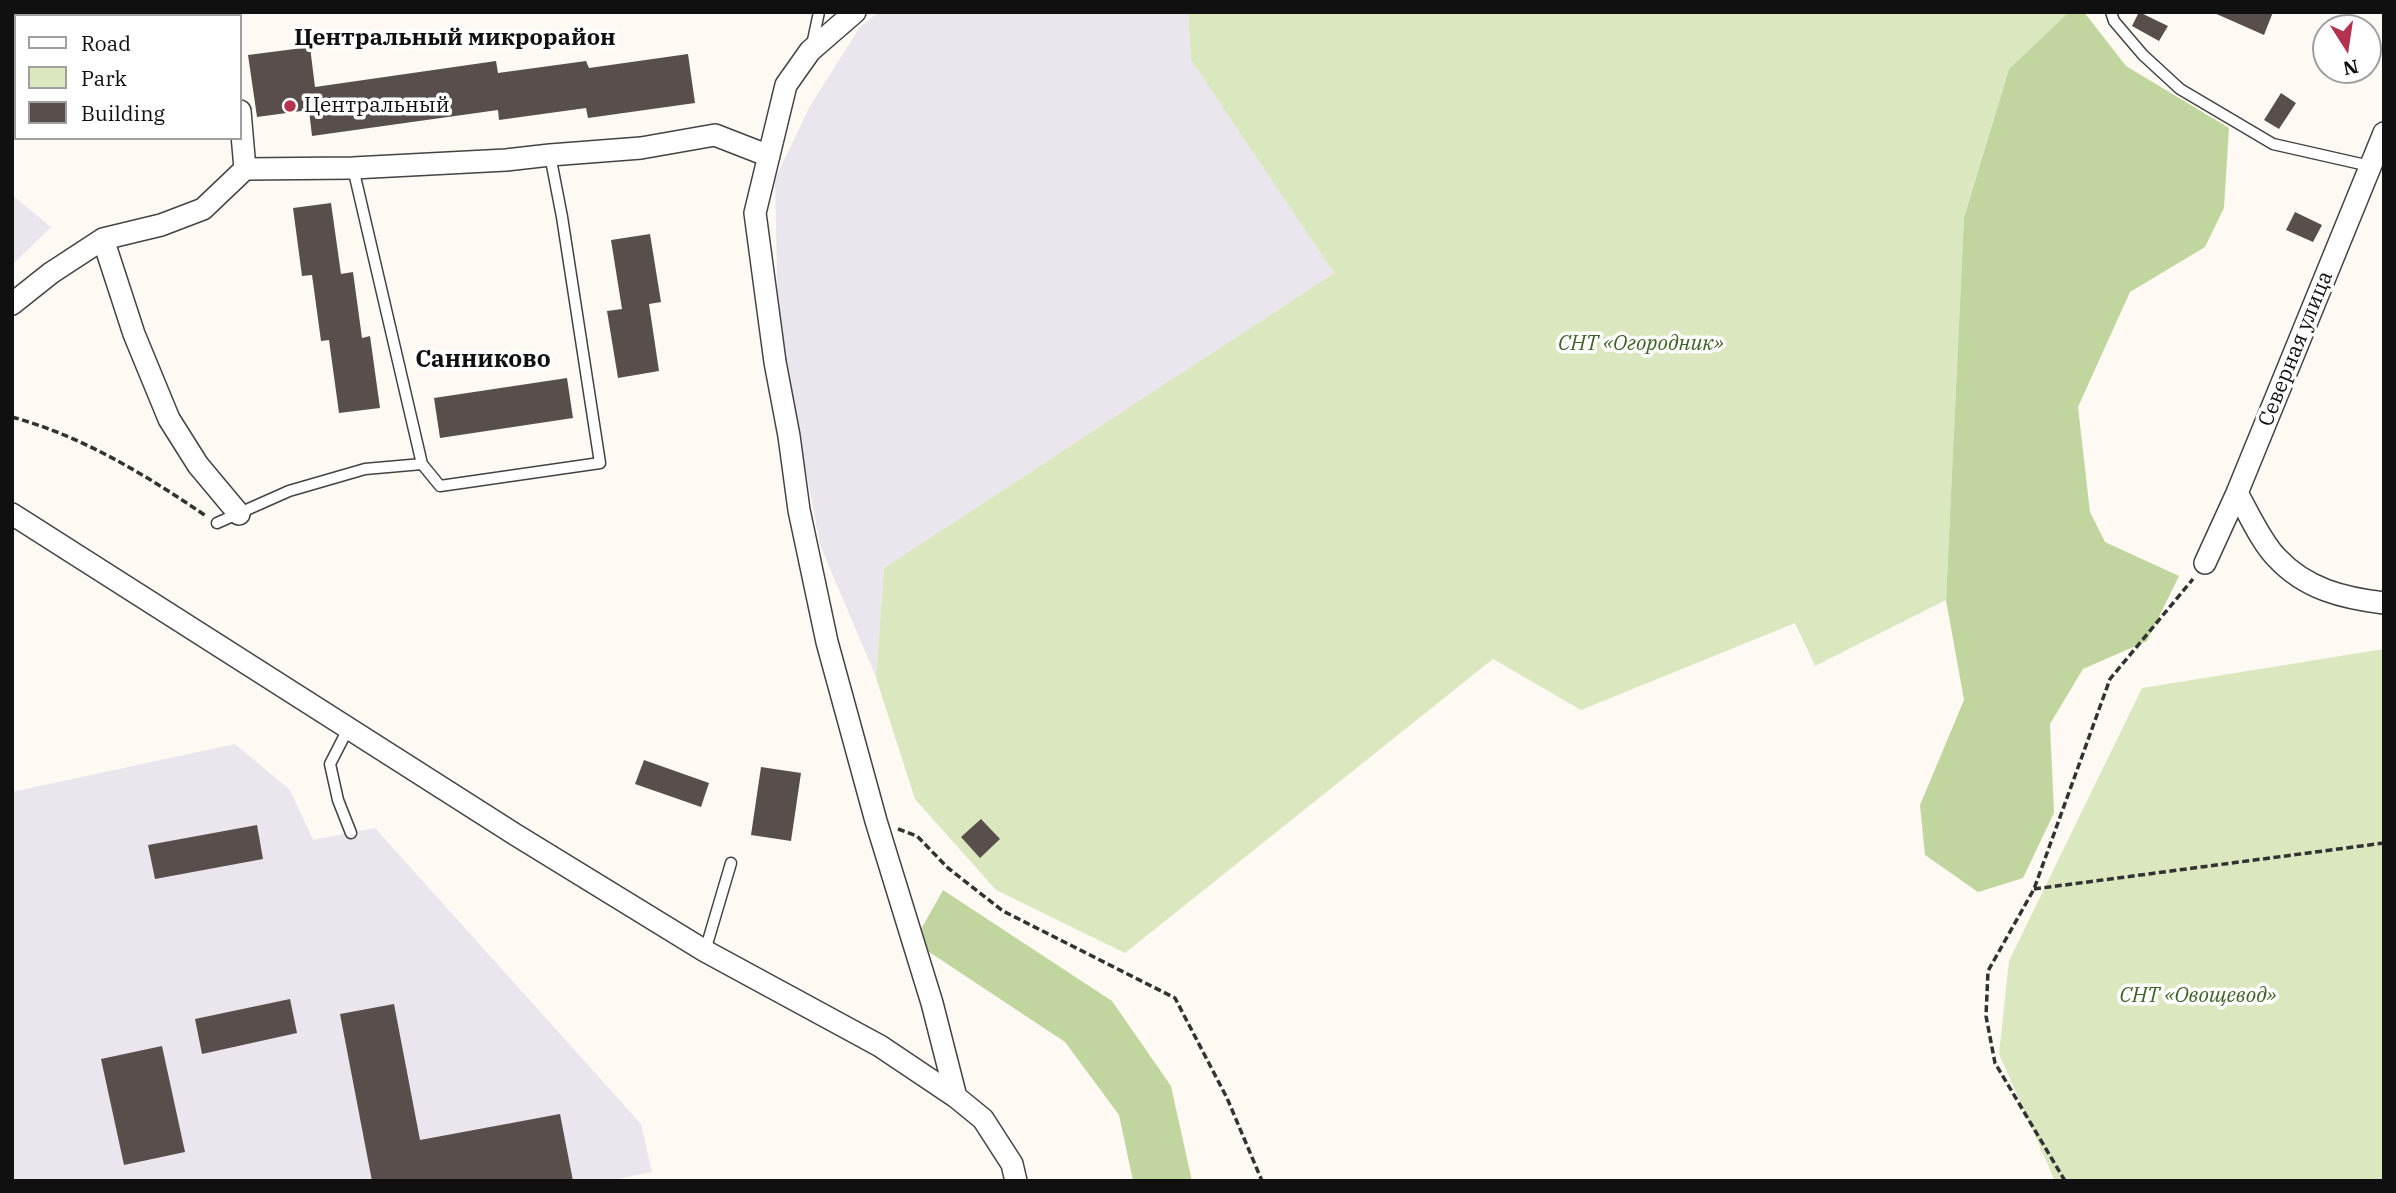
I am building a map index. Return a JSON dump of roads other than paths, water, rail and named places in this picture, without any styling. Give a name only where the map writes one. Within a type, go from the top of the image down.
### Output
[{"type":"street","points":[[855,12],[810,51],[786,85],[755,213],[775,362],[799,509],[827,642],[876,821],[932,1003],[956,1097]]},
{"type":"street","name":"Северная улица","points":[[2205,564],[2237,493],[2384,133]]},
{"type":"street","points":[[242,134],[245,169]]},
{"type":"street","points":[[12,304],[51,273],[103,239],[161,225],[203,209],[245,169],[353,168],[506,160],[641,148],[715,135],[769,156]]},
{"type":"street","points":[[103,239],[134,334],[169,419],[198,466],[239,514]]},
{"type":"street","points":[[2237,493],[2275,556],[2301,579],[2345,598],[2384,603]]},
{"type":"street","points":[[12,514],[516,835],[705,951],[880,1046],[956,1097],[983,1119],[1012,1164],[1016,1181]]},
{"type":"lane","points":[[810,51],[820,12]]},
{"type":"lane","points":[[2111,12],[2114,21],[2143,55],[2180,89],[2273,144],[2370,166]]},
{"type":"lane","points":[[353,168],[422,464],[440,486],[600,463],[550,155]]},
{"type":"lane","points":[[217,523],[289,491],[365,469],[422,464]]},
{"type":"lane","points":[[349,727],[330,764],[338,800],[351,832]]},
{"type":"lane","points":[[705,951],[730,863]]},
{"type":"place","name":"Центральный","points":[[290,106]]},
{"type":"district","name":"Центральный микрорайон","points":[[455,38]]},
{"type":"district","name":"Санниково","points":[[483,360]]},
{"type":"park label","name":"СНТ «Огородник»","points":[[1641,344]]},
{"type":"park label","name":"СНТ «Овощевод»","points":[[2198,996]]}]
